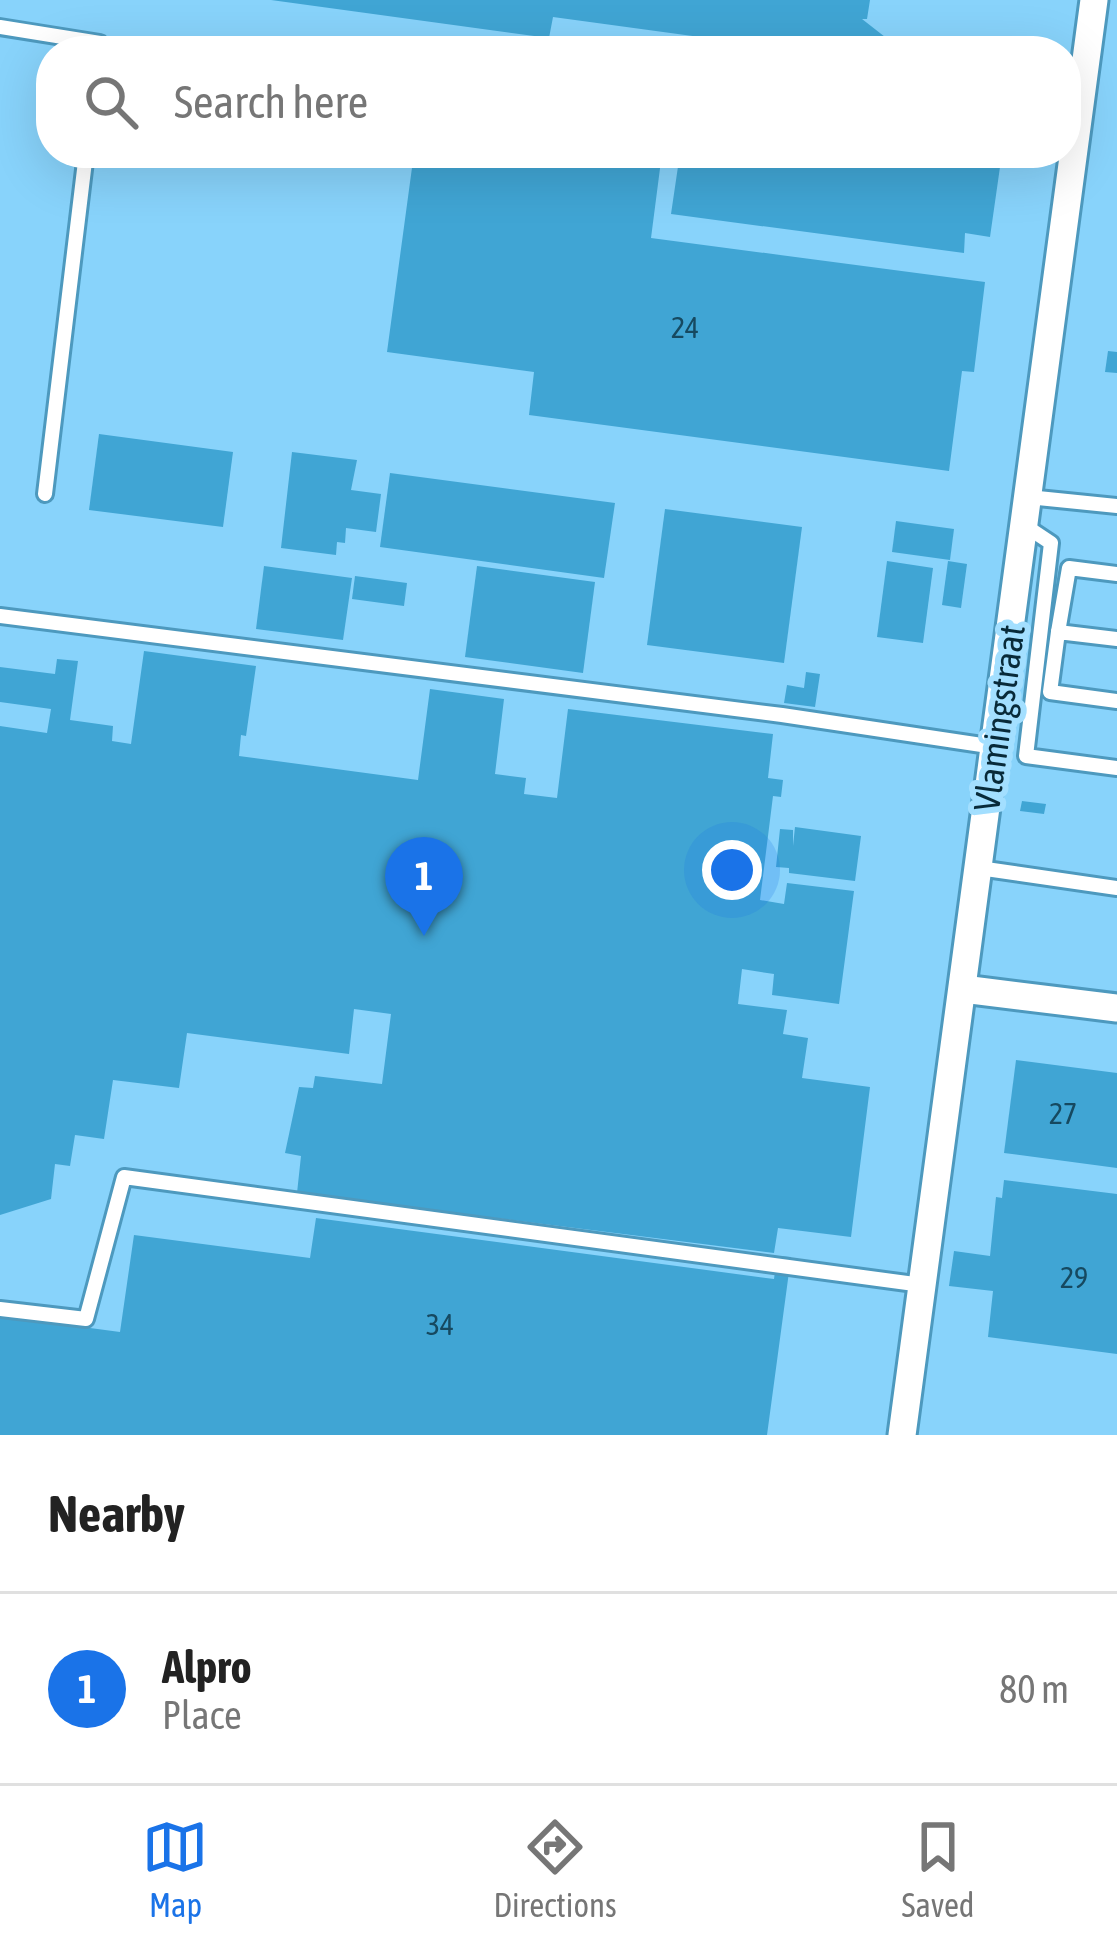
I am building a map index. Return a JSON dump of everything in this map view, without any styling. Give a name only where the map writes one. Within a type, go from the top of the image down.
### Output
[{"type":"street","name":"Vlamingstraat","points":[[1081,98],[1094,0]]},
{"type":"street","name":"Vlamingstraat","points":[[902,1435],[1072,168]]},
{"type":"street","points":[[963,988],[1117,1008]]},
{"type":"lane","points":[[0,27],[56,36]]},
{"type":"lane","points":[[45,494],[84,168]]},
{"type":"lane","points":[[1026,511],[1117,506]]},
{"type":"lane","points":[[1026,511],[1052,543],[1026,756],[1117,768]]},
{"type":"lane","points":[[1117,574],[1069,568],[1050,692],[1117,701]]},
{"type":"lane","points":[[0,616],[782,715],[995,747]]},
{"type":"lane","points":[[1058,632],[1117,639]]},
{"type":"lane","points":[[979,868],[1117,888]]},
{"type":"lane","points":[[0,1309],[86,1319],[124,1177],[924,1285]]},
{"type":"building","points":[[271,0],[870,0],[867,19],[862,19],[884,36],[693,36],[553,17],[549,36]]},
{"type":"building","points":[[412,168],[660,168],[651,238],[985,282],[974,372],[962,371],[949,471],[529,415],[534,372],[387,352]]},
{"type":"building","points":[[678,168],[1000,168],[990,237],[965,233],[964,253],[671,214]]},
{"type":"building","points":[[1108,351],[1117,352],[1117,373],[1105,372]]},
{"type":"building","points":[[99,434],[233,452],[223,527],[89,510]]},
{"type":"building","points":[[292,452],[357,460],[351,490],[381,494],[376,532],[346,528],[345,543],[337,542],[336,555],[281,548]]},
{"type":"building","points":[[390,473],[615,503],[604,578],[380,547]]},
{"type":"building","points":[[665,509],[802,527],[784,663],[647,645]]},
{"type":"building","points":[[896,521],[954,529],[950,560],[892,552]]},
{"type":"building","points":[[887,561],[933,568],[923,643],[877,637]]},
{"type":"building","points":[[948,561],[967,564],[961,608],[942,605]]},
{"type":"building","points":[[264,566],[352,578],[343,640],[256,629]]},
{"type":"building","points":[[477,566],[595,582],[583,673],[465,657]]},
{"type":"building","points":[[355,576],[407,583],[404,606],[352,599]]},
{"type":"building","points":[[144,651],[256,666],[239,756],[418,780],[430,689],[504,699],[495,774],[526,778],[524,794],[557,798],[568,709],[773,734],[768,778],[783,780],[781,797],[773,796],[760,900],[784,904],[787,883],[854,891],[839,1004],[772,995],[774,974],[742,969],[738,1004],[787,1010],[783,1034],[808,1038],[802,1078],[870,1087],[851,1237],[778,1228],[774,1253],[297,1193],[301,1156],[285,1153],[299,1087],[313,1088],[315,1076],[382,1084],[391,1014],[354,1009],[349,1054],[187,1033],[179,1088],[113,1080],[104,1139],[75,1135],[70,1166],[55,1164],[51,1199],[0,1215],[0,726],[47,733],[51,709],[0,702],[0,667],[55,674],[57,659],[78,661],[70,720],[113,726],[112,741],[131,744]]},
{"type":"building","points":[[806,672],[820,674],[815,707],[784,703],[787,685],[804,688]]},
{"type":"building","points":[[1022,801],[1046,804],[1044,814],[1020,811]]},
{"type":"building","points":[[795,827],[861,836],[855,881],[789,873],[789,868],[776,867],[780,829],[793,830],[793,846]]},
{"type":"building","points":[[1016,1060],[1117,1073],[1117,1168],[1004,1153]]},
{"type":"building","points":[[1004,1180],[1117,1194],[1117,1354],[988,1337],[993,1291],[949,1286],[954,1251],[990,1256],[996,1197],[1002,1198]]},
{"type":"building","points":[[316,1218],[774,1279],[777,1256],[791,1257],[767,1435],[0,1435],[0,1316],[120,1332],[134,1235],[310,1258]]},
{"type":"place","name":"Alpro","points":[[424,936]]}]
